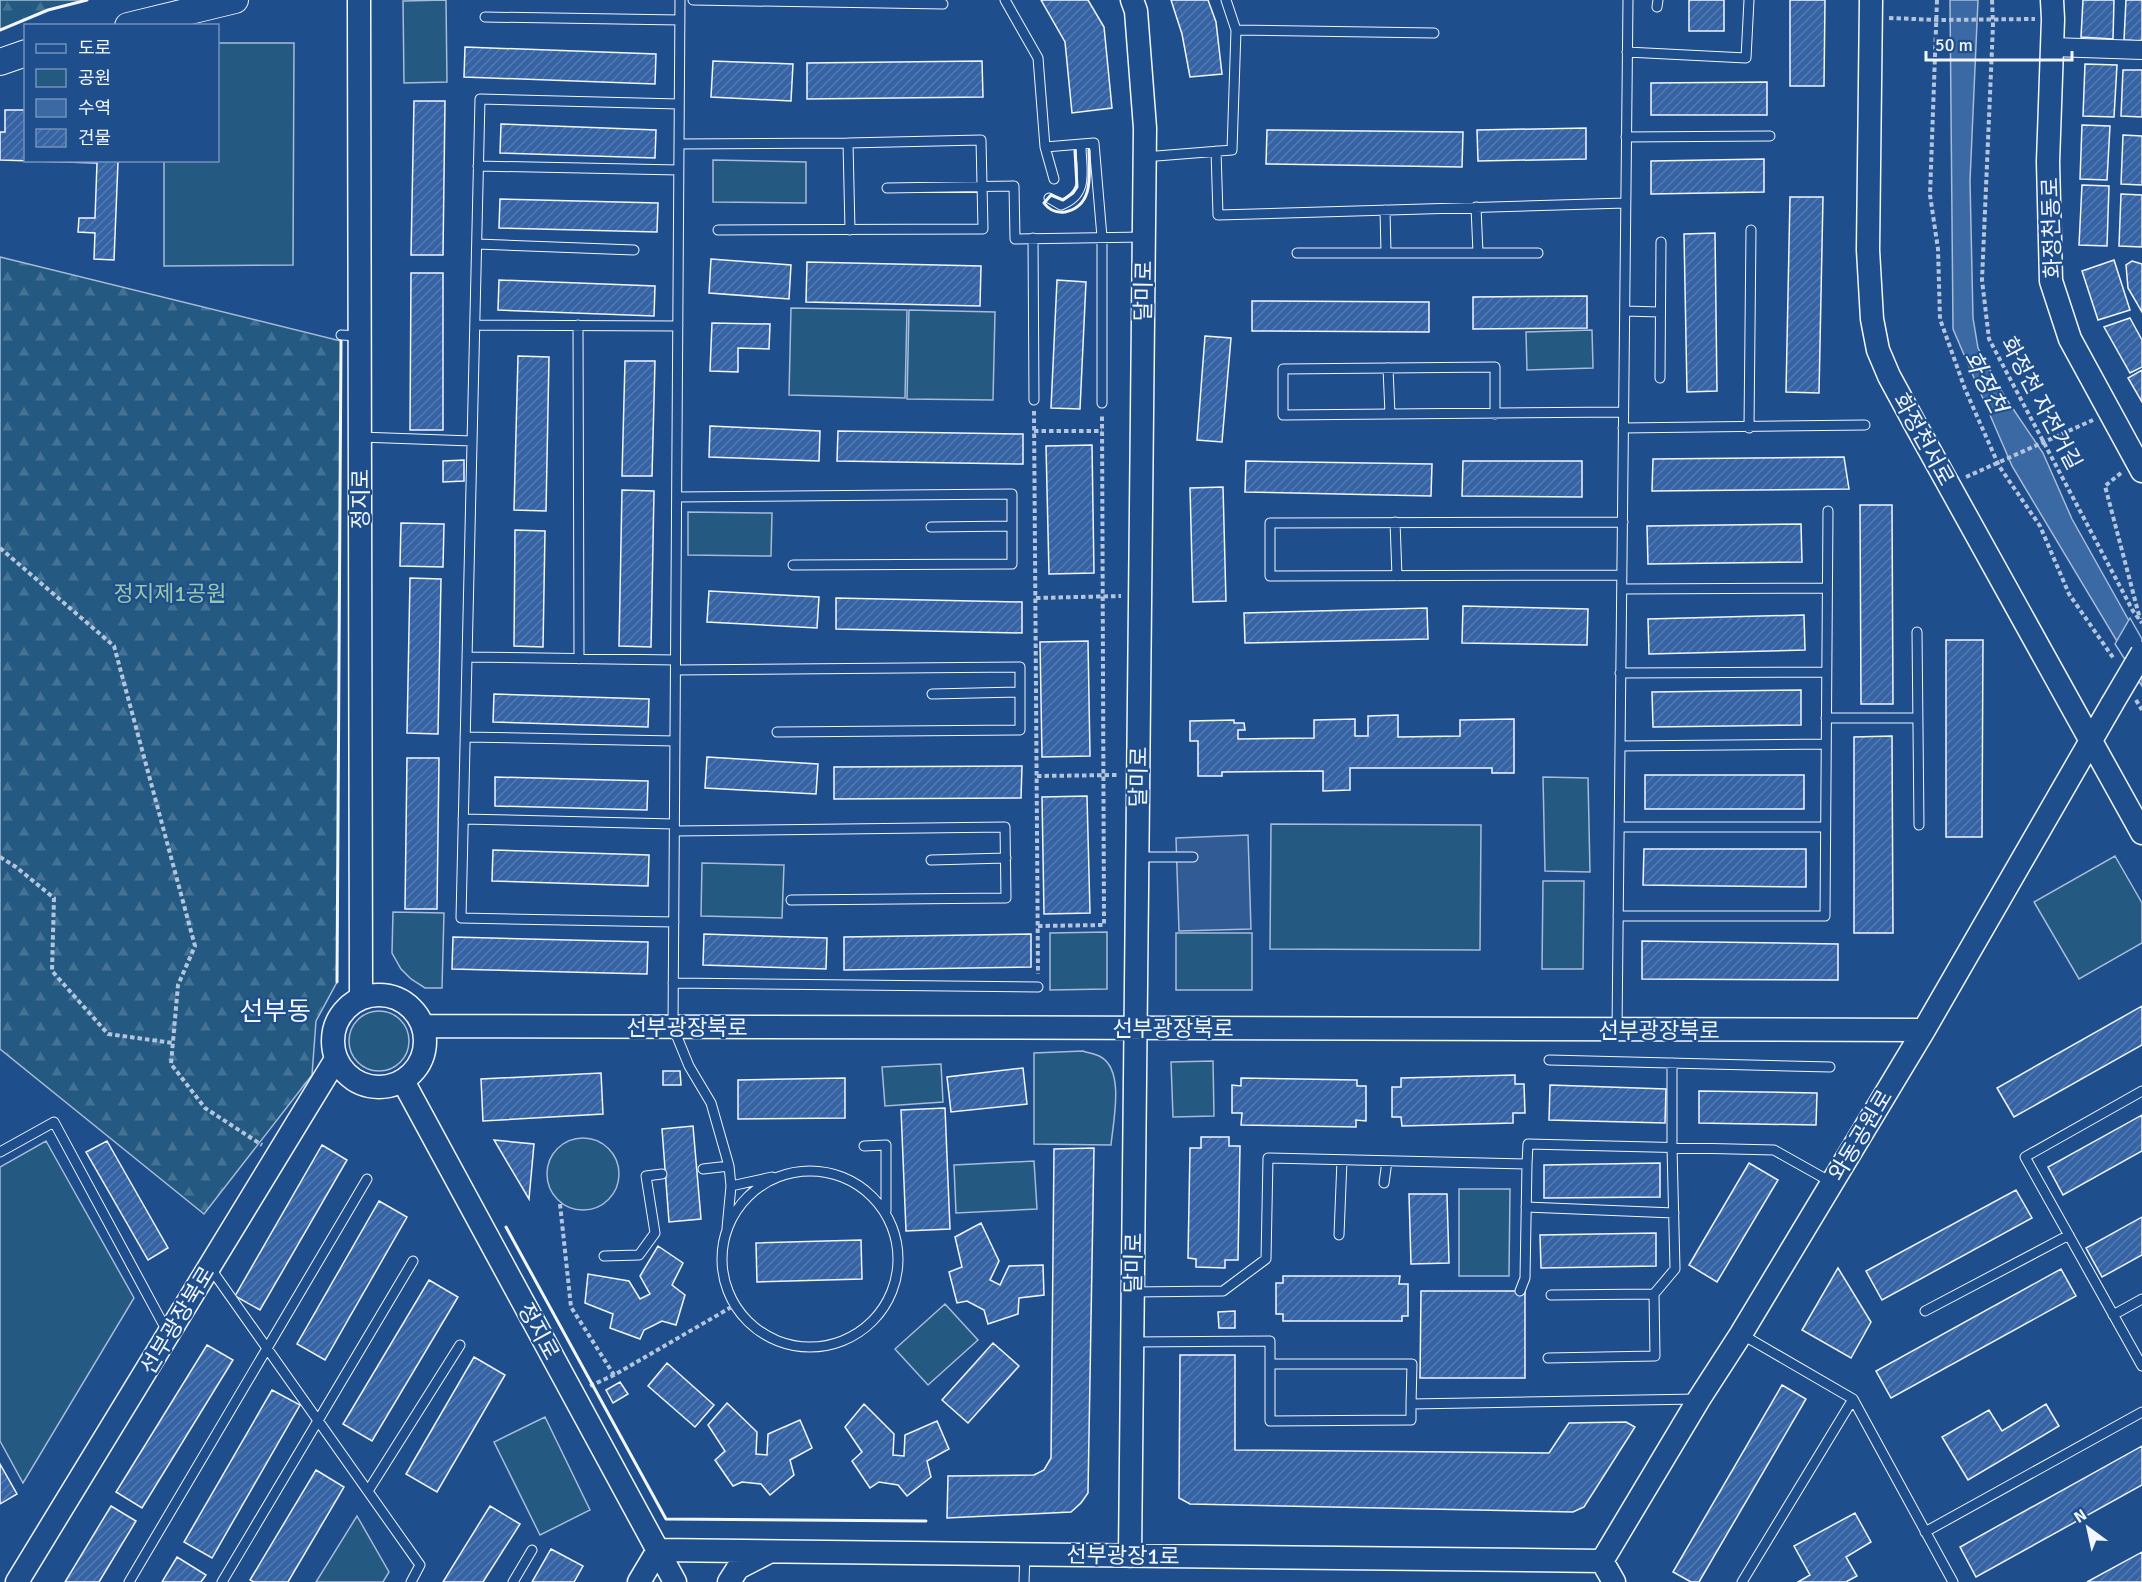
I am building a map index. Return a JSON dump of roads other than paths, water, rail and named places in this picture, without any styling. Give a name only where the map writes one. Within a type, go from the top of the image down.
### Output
[{"type":"main road","points":[[143,24],[235,0]]},
{"type":"main road","points":[[0,62],[24,54]]},
{"type":"street","name":"정지로","points":[[359,0],[350,336],[360,437],[361,998]]},
{"type":"street","name":"달미로","points":[[1130,1556],[1145,128],[1136,11],[1131,0]]},
{"type":"street","name":"화정천서로","points":[[1871,8],[1868,250],[1872,319],[1878,350],[1889,376],[2090,743],[2142,833]]},
{"type":"street","name":"화정천동로","points":[[2053,10],[2048,162],[2051,281],[2070,339],[2139,466]]},
{"type":"street","points":[[2052,47],[2142,50]]},
{"type":"street","name":"와동공원로","points":[[1602,1561],[1924,1030],[2142,653]]},
{"type":"street","points":[[380,995],[398,999],[414,1010],[423,1026],[425,1045],[414,1071],[403,1080],[390,1086],[381,1088],[362,1085],[346,1075],[336,1059],[332,1041],[336,1023],[346,1008],[361,998],[380,995]]},
{"type":"street","name":"선부광장북로","points":[[423,1026],[1924,1030]]},
{"type":"street","name":"선부광장북로","points":[[17,1582],[336,1059]]},
{"type":"street","name":"정지로","points":[[403,1080],[675,1582]]},
{"type":"street","points":[[639,1582],[658,1550]]},
{"type":"street","name":"선부광장1로","points":[[658,1550],[1602,1561]]},
{"type":"street","points":[[729,1582],[738,1568],[772,1551]]},
{"type":"street","points":[[1602,1561],[1614,1582]]},
{"type":"lane","points":[[680,0],[673,1027],[689,1066],[711,1103],[729,1166],[731,1186],[722,1256],[725,1283],[735,1305],[755,1329],[779,1342],[806,1348],[833,1345],[859,1334],[879,1315],[893,1291],[899,1264],[897,1237],[886,1211],[869,1192],[848,1179],[824,1171],[799,1171],[731,1186]]},
{"type":"lane","points":[[693,0],[943,4]]},
{"type":"lane","points":[[1005,0],[1038,58],[1045,147],[1054,179]]},
{"type":"lane","points":[[1144,157],[1232,150],[1236,30],[1226,0]]},
{"type":"lane","points":[[1617,1029],[1628,0]]},
{"type":"lane","points":[[1627,52],[1746,58],[1749,0]]},
{"type":"lane","points":[[485,17],[680,20]]},
{"type":"lane","points":[[1236,30],[1434,33]]},
{"type":"lane","points":[[674,922],[461,918],[480,99],[679,104]]},
{"type":"lane","points":[[1626,137],[1770,136]]},
{"type":"lane","points":[[679,144],[981,140],[983,229],[718,230]]},
{"type":"lane","points":[[848,143],[850,230]]},
{"type":"lane","points":[[1045,147],[1094,143],[1102,237],[1102,403]]},
{"type":"lane","points":[[1048,198],[1061,205],[1079,193],[1082,186],[1081,145]]},
{"type":"lane","points":[[1216,151],[1218,215],[1625,202]]},
{"type":"lane","points":[[478,166],[679,170]]},
{"type":"lane","points":[[887,188],[1014,186],[1015,239],[1144,237]]},
{"type":"lane","points":[[1476,207],[1478,253]]},
{"type":"lane","points":[[1385,210],[1386,253]]},
{"type":"lane","points":[[1749,428],[1751,230]]},
{"type":"lane","points":[[1033,238],[1034,400]]},
{"type":"lane","points":[[1660,378],[1661,242]]},
{"type":"lane","points":[[477,244],[634,250]]},
{"type":"lane","points":[[1297,253],[1538,253]]},
{"type":"lane","points":[[1624,311],[1660,312]]},
{"type":"lane","points":[[475,325],[678,326]]},
{"type":"lane","points":[[578,325],[579,659]]},
{"type":"lane","points":[[1495,414],[1495,367],[1283,369],[1283,415],[1495,414],[1623,412]]},
{"type":"lane","points":[[1388,368],[1390,414]]},
{"type":"lane","points":[[1623,428],[1865,425]]},
{"type":"lane","points":[[360,437],[472,441]]},
{"type":"lane","points":[[677,496],[1012,494],[1012,564],[793,565]]},
{"type":"lane","points":[[1618,916],[1825,916],[1828,512]]},
{"type":"lane","points":[[1395,522],[1397,576]]},
{"type":"lane","points":[[1622,575],[1270,576],[1270,523],[1623,522]]},
{"type":"lane","points":[[932,527],[1012,526]]},
{"type":"lane","points":[[1622,589],[1827,588]]},
{"type":"lane","points":[[1917,632],[1919,825]]},
{"type":"lane","points":[[467,657],[579,659],[676,665],[1020,667],[1020,730],[777,732]]},
{"type":"lane","points":[[1620,673],[1826,672]]},
{"type":"lane","points":[[932,694],[1020,692]]},
{"type":"lane","points":[[1826,718],[1918,718]]},
{"type":"lane","points":[[465,737],[675,741]]},
{"type":"lane","points":[[1620,746],[1826,744]]},
{"type":"lane","points":[[463,819],[674,828],[1005,827],[1006,898],[791,900]]},
{"type":"lane","points":[[1619,827],[1826,827]]},
{"type":"lane","points":[[1137,857],[1193,857]]},
{"type":"lane","points":[[931,860],[1006,858]]},
{"type":"lane","points":[[673,983],[1038,987]]},
{"type":"lane","points":[[1549,1060],[1830,1067]]},
{"type":"lane","points":[[1548,1358],[1655,1356],[1654,1294],[1675,1269],[1672,1063]]},
{"type":"lane","points":[[2142,1091],[2025,1157],[2142,1366]]},
{"type":"lane","points":[[0,1152],[54,1122],[169,1334]]},
{"type":"lane","points":[[1520,1291],[1525,1278],[1528,1144],[1774,1150],[1831,1182]]},
{"type":"lane","points":[[864,1146],[886,1145],[886,1211]]},
{"type":"lane","points":[[1132,1292],[1223,1292],[1266,1259],[1268,1158],[1527,1164]]},
{"type":"lane","points":[[1339,1235],[1342,1160]]},
{"type":"lane","points":[[1384,1183],[1387,1161]]},
{"type":"lane","points":[[703,1169],[729,1166]]},
{"type":"lane","points":[[727,1228],[738,1207],[755,1190],[776,1178],[799,1171]]},
{"type":"lane","points":[[604,1256],[639,1255],[655,1233],[646,1176],[662,1174]]},
{"type":"lane","points":[[129,1582],[367,1179]]},
{"type":"lane","points":[[1526,1208],[1674,1214]]},
{"type":"lane","points":[[1925,1311],[2069,1235]]},
{"type":"lane","points":[[222,1582],[413,1261]]},
{"type":"lane","points":[[209,1267],[420,1565],[411,1582]]},
{"type":"lane","points":[[1551,1295],[1654,1294]]},
{"type":"lane","points":[[2113,1315],[2142,1299]]},
{"type":"lane","points":[[1741,1334],[1853,1399],[1953,1582]]},
{"type":"lane","points":[[1132,1342],[1270,1341],[1270,1364],[1270,1421],[1411,1420],[1412,1364],[1270,1364]]},
{"type":"lane","points":[[368,1491],[460,1345]]},
{"type":"lane","points":[[1411,1404],[1699,1399]]},
{"type":"lane","points":[[1742,1582],[1853,1399]]},
{"type":"lane","points":[[1925,1532],[2142,1412]]},
{"type":"lane","points":[[513,1582],[532,1550]]},
{"type":"lane","points":[[1024,1554],[1024,1582]]},
{"type":"water","name":"화정천","points":[[1950,0],[1978,0],[1970,181],[1973,318],[1978,348],[2005,397],[2043,453],[2072,519],[2142,644],[2142,683],[2012,466],[1953,329]]},
{"type":"district","name":"선부동","points":[[275,1011]]},
{"type":"park label","name":"정지제1공원","points":[[170,593]]}]
